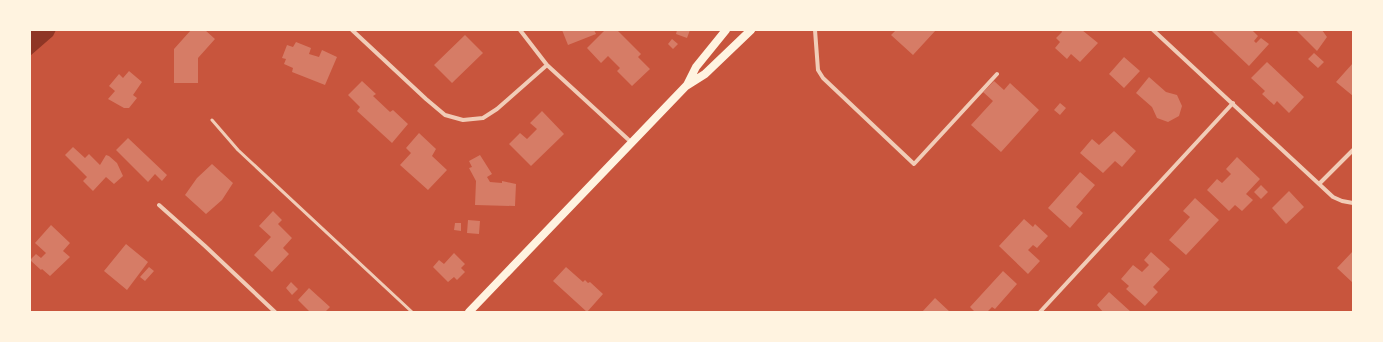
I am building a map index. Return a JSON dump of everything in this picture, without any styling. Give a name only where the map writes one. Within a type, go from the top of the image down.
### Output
[{"type":"main road","points":[[686,86],[696,67],[726,30]]},
{"type":"main road","points":[[469,312],[686,86],[705,74],[751,30]]},
{"type":"street","points":[[352,30],[440,111],[445,115],[463,120],[483,118],[497,110],[547,65]]},
{"type":"street","points":[[520,30],[547,65],[631,142]]},
{"type":"street","points":[[815,30],[818,70],[823,78],[914,164],[997,74]]},
{"type":"street","points":[[1153,30],[1320,183],[1333,197],[1342,201],[1353,203]]},
{"type":"street","points":[[1040,312],[1233,103]]},
{"type":"street","points":[[1320,183],[1353,150]]},
{"type":"street","points":[[159,205],[207,247],[275,312]]},
{"type":"lane","points":[[212,120],[238,150],[412,312]]},
{"type":"shaded area","points":[[30,30],[56,30],[53,36],[30,56]]},
{"type":"building","points":[[191,30],[205,30],[215,39],[198,58],[198,83],[174,83],[174,49]]},
{"type":"building","points":[[562,30],[594,30],[596,34],[568,45]]},
{"type":"building","points":[[605,30],[617,30],[641,54],[638,57],[650,69],[632,86],[617,71],[620,68],[608,56],[601,63],[587,48]]},
{"type":"building","points":[[677,30],[690,30],[687,38],[676,34]]},
{"type":"building","points":[[896,30],[936,30],[913,55],[891,35]]},
{"type":"building","points":[[1061,30],[1082,30],[1098,43],[1080,62],[1071,54],[1067,59],[1055,48],[1060,42],[1056,38],[1062,32]]},
{"type":"building","points":[[1252,30],[1258,36],[1254,41],[1256,43],[1261,38],[1269,44],[1249,66],[1212,31]]},
{"type":"building","points":[[1296,30],[1322,30],[1327,37],[1317,51]]},
{"type":"building","points":[[465,35],[483,53],[452,83],[434,65]]},
{"type":"building","points":[[672,39],[678,44],[673,49],[668,44]]},
{"type":"building","points":[[296,42],[311,48],[309,54],[319,57],[322,50],[337,57],[325,85],[292,72],[293,68],[284,64],[286,59],[282,58],[287,45],[293,47]]},
{"type":"building","points":[[1314,53],[1324,62],[1318,68],[1308,59]]},
{"type":"building","points":[[1124,57],[1140,71],[1124,88],[1109,74]]},
{"type":"building","points":[[1267,62],[1304,97],[1289,113],[1277,101],[1274,105],[1262,94],[1265,91],[1251,78]]},
{"type":"building","points":[[1353,63],[1353,96],[1336,82]]},
{"type":"building","points":[[129,71],[142,82],[133,95],[137,98],[129,108],[124,108],[108,99],[115,91],[109,86],[119,74],[123,78]]},
{"type":"building","points":[[1149,77],[1166,92],[1177,95],[1182,106],[1179,116],[1168,122],[1157,118],[1152,107],[1136,93]]},
{"type":"building","points":[[362,81],[376,94],[373,96],[390,112],[393,110],[408,124],[392,143],[357,111],[360,107],[348,95]]},
{"type":"building","points":[[994,81],[1004,90],[1010,83],[1039,110],[1001,152],[971,125],[993,101],[983,92]]},
{"type":"building","points":[[1060,103],[1066,108],[1060,115],[1054,110]]},
{"type":"building","points":[[542,111],[564,134],[531,166],[509,144],[520,133],[527,139],[537,129],[530,123]]},
{"type":"building","points":[[1114,131],[1136,151],[1122,167],[1115,161],[1103,173],[1080,153],[1092,139],[1099,145]]},
{"type":"building","points":[[419,133],[436,149],[432,156],[447,170],[428,190],[400,165],[411,153],[406,148]]},
{"type":"building","points":[[128,138],[167,175],[162,181],[155,174],[148,182],[116,150]]},
{"type":"building","points":[[73,147],[85,158],[89,154],[100,165],[106,155],[109,156],[117,163],[123,176],[114,184],[106,177],[93,191],[83,181],[87,177],[65,155]]},
{"type":"building","points":[[480,155],[492,174],[487,177],[490,182],[502,183],[502,181],[516,184],[515,206],[475,205],[476,181],[469,168],[472,167],[469,161]]},
{"type":"building","points":[[1237,157],[1260,179],[1246,194],[1253,200],[1242,211],[1235,205],[1229,211],[1207,190],[1217,179],[1222,183],[1231,174],[1226,169]]},
{"type":"building","points":[[212,164],[233,183],[222,200],[206,214],[185,195],[197,178]]},
{"type":"building","points":[[1080,172],[1095,185],[1076,207],[1083,213],[1070,228],[1048,208]]},
{"type":"building","points":[[1261,185],[1268,192],[1261,199],[1254,192]]},
{"type":"building","points":[[1289,191],[1304,207],[1286,224],[1272,208]]},
{"type":"building","points":[[1195,198],[1219,220],[1186,255],[1169,240],[1190,217],[1183,211]]},
{"type":"building","points":[[273,211],[282,220],[278,224],[292,238],[283,248],[289,254],[272,272],[254,255],[271,237],[259,226]]},
{"type":"building","points":[[1024,219],[1033,227],[1035,224],[1048,236],[1037,248],[1033,245],[1028,250],[1040,261],[1028,274],[999,246]]},
{"type":"building","points":[[468,220],[480,221],[479,234],[467,233]]},
{"type":"building","points":[[455,223],[461,223],[461,231],[454,230]]},
{"type":"building","points":[[51,225],[70,243],[63,251],[70,257],[50,276],[30,260],[36,254],[41,258],[46,253],[35,243]]},
{"type":"building","points":[[126,244],[148,262],[127,290],[104,271]]},
{"type":"building","points":[[1353,251],[1353,283],[1337,268]]},
{"type":"building","points":[[1151,252],[1170,269],[1153,287],[1158,292],[1145,306],[1126,289],[1129,286],[1121,279],[1133,265],[1142,272],[1149,265],[1144,260]]},
{"type":"building","points":[[454,253],[465,264],[461,268],[465,272],[457,280],[454,277],[448,282],[433,267],[439,260],[444,264]]},
{"type":"building","points":[[149,267],[154,271],[145,281],[140,277]]},
{"type":"building","points":[[566,267],[583,282],[585,280],[588,283],[590,282],[603,294],[587,312],[553,281]]},
{"type":"building","points":[[1003,271],[1017,284],[995,309],[992,307],[987,312],[975,312],[970,307]]},
{"type":"building","points":[[291,282],[298,289],[292,295],[286,288]]},
{"type":"building","points":[[309,288],[330,307],[325,312],[310,312],[298,300]]},
{"type":"building","points":[[1109,292],[1131,312],[1103,312],[1097,305]]},
{"type":"building","points":[[935,298],[950,312],[922,312]]}]
